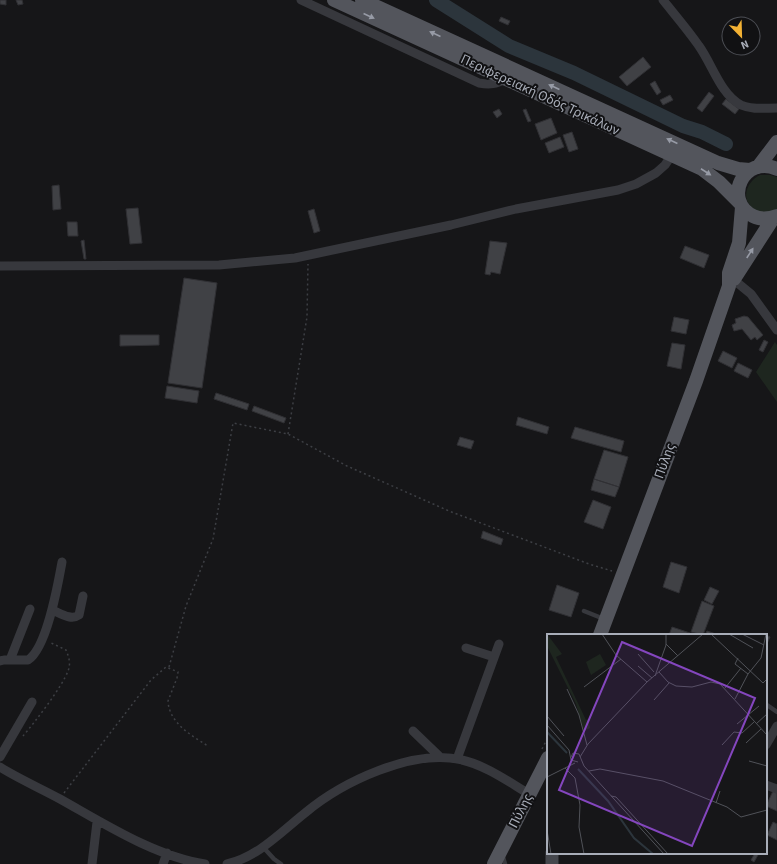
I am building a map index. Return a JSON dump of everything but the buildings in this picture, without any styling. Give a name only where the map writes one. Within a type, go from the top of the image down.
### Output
[{"type":"main road","name":"Περιφερειακή Οδός Τρικάλων","points":[[334,0],[706,171],[741,204],[748,214],[756,218],[766,219],[776,216]]},
{"type":"main road","name":"Περιφερειακή Οδός Τρικάλων","points":[[362,0],[727,166],[754,169],[765,166],[777,169]]},
{"type":"main road","points":[[731,283],[729,273],[740,242],[741,204],[738,193],[739,184],[743,176],[754,169],[777,142]]},
{"type":"main road","points":[[731,283],[776,216]]},
{"type":"main road","name":"Πύλης","points":[[600,634],[696,381],[731,283]]},
{"type":"main road","name":"Πύλης","points":[[494,864],[529,794],[546,765]]},
{"type":"street","points":[[301,0],[479,83],[489,85],[497,84],[506,79]]},
{"type":"street","points":[[663,0],[698,44],[713,67],[724,90],[731,97],[748,107],[777,108]]},
{"type":"street","points":[[0,266],[219,265],[281,260],[307,256],[452,225],[516,209],[624,188],[656,173],[665,166],[671,156]]},
{"type":"street","points":[[731,283],[751,294],[777,330]]},
{"type":"street","points":[[0,661],[22,661],[32,657],[42,639],[52,610],[62,562]]},
{"type":"street","points":[[52,610],[71,618],[76,617],[79,615],[84,596]]},
{"type":"street","points":[[10,660],[30,609]]},
{"type":"street","points":[[457,759],[499,644]]},
{"type":"street","points":[[466,648],[494,657]]},
{"type":"street","points":[[0,756],[32,702]]},
{"type":"street","points":[[767,742],[777,726]]},
{"type":"street","points":[[413,731],[440,757]]},
{"type":"street","points":[[226,864],[242,859],[263,847],[314,806],[346,785],[394,766],[440,757],[457,759],[479,766],[529,794]]},
{"type":"street","points":[[0,768],[60,799],[97,822],[167,853],[205,864]]},
{"type":"street","points":[[767,785],[777,789]]},
{"type":"street","points":[[92,864],[97,822]]},
{"type":"street","points":[[163,864],[167,853]]},
{"type":"lane","points":[[584,611],[606,619]]},
{"type":"lane","points":[[767,705],[777,712]]},
{"type":"lane","points":[[263,847],[274,859],[282,864]]},
{"type":"lane","points":[[501,851],[505,864]]},
{"type":"path","points":[[288,434],[307,317],[309,273],[307,256]]},
{"type":"path","points":[[169,667],[186,606],[213,539],[233,423],[288,434],[346,466],[449,511],[622,576]]},
{"type":"path","points":[[19,740],[46,705],[68,672],[70,664],[66,650],[42,639]]},
{"type":"path","points":[[60,799],[152,680],[161,670],[169,667],[178,672],[178,674],[168,705],[181,726],[208,746]]},
{"type":"shaded area","points":[[760,175],[777,177],[777,211],[760,213],[752,208],[747,201],[746,192],[750,184]]},
{"type":"shaded area","points":[[775,342],[777,345],[777,402],[756,372]]},
{"type":"waterway","points":[[436,0],[509,46],[574,73],[683,126],[702,132],[726,144]]}]
